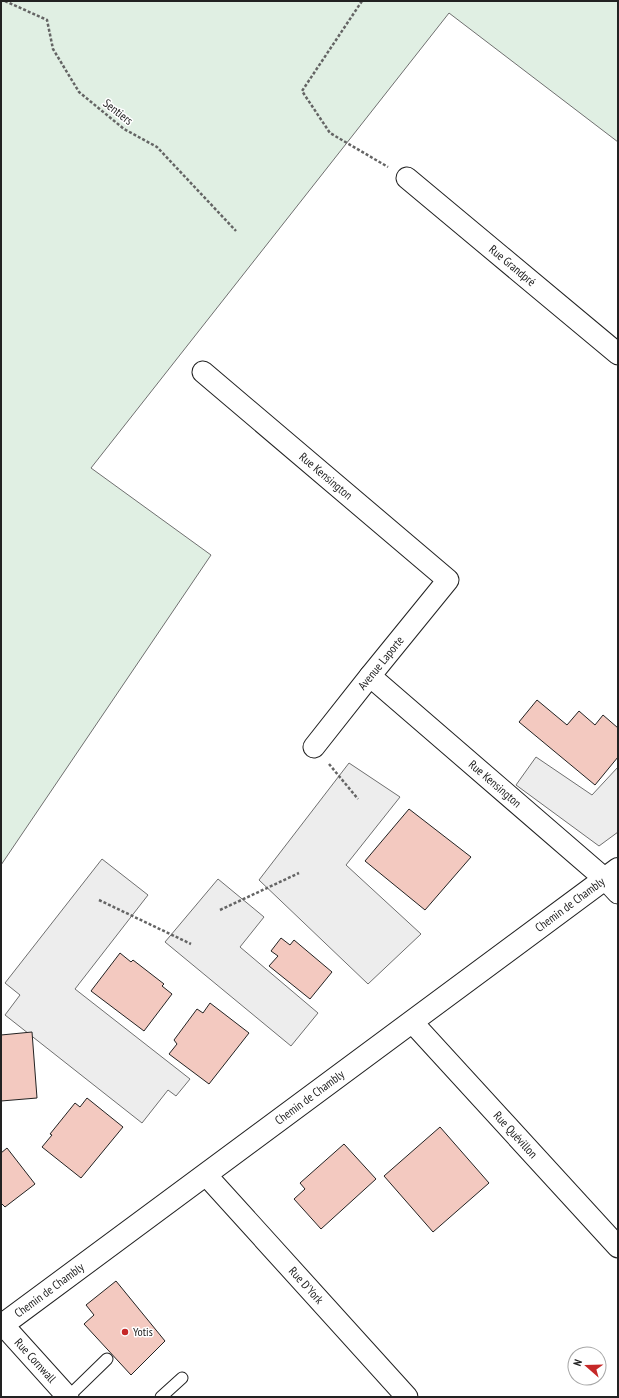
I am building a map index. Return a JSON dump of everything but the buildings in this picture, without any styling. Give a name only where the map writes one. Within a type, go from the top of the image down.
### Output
[{"type":"street","name":"Rue Grandpré","points":[[407,178],[618,354]]},
{"type":"street","name":"Rue Kensington","points":[[203,372],[448,580]]},
{"type":"street","name":"Avenue Laporte","points":[[314,747],[448,580]]},
{"type":"street","name":"Rue Kensington","points":[[370,676],[614,881]]},
{"type":"street","name":"Chemin de Chambly","points":[[2,1325],[412,1022],[614,881]]},
{"type":"street","name":"Rue Quévillon","points":[[412,1022],[618,1247]]},
{"type":"street","name":"Rue D'York","points":[[206,1175],[407,1397]]},
{"type":"street","name":"Rue Cornwall","points":[[2,1325],[68,1397]]},
{"type":"lane","points":[[68,1397],[107,1360]]},
{"type":"lane","points":[[161,1397],[182,1378]]},
{"type":"path","name":"Sentiers","points":[[5,1],[46,20],[53,49],[79,92],[124,129],[157,147],[236,232]]},
{"type":"path","points":[[362,1],[302,91],[330,133],[407,178]]},
{"type":"path","points":[[314,747],[358,799]]},
{"type":"path","points":[[220,910],[299,873]]},
{"type":"path","points":[[99,900],[192,944]]},
{"type":"green space","points":[[1,1],[618,1],[618,142],[449,13],[91,468],[211,555],[1,865]]},
{"type":"shaded area","points":[[536,757],[592,795],[618,767],[618,832],[599,846],[516,785]]},
{"type":"shaded area","points":[[349,763],[400,797],[346,865],[421,934],[368,984],[259,880]]},
{"type":"shaded area","points":[[102,859],[148,895],[75,989],[190,1079],[176,1096],[168,1090],[142,1123],[5,1015],[20,995],[5,983]]},
{"type":"shaded area","points":[[218,879],[264,917],[240,947],[318,1013],[291,1046],[165,942]]},
{"type":"place","name":"Yotis","points":[[125,1332]]}]
